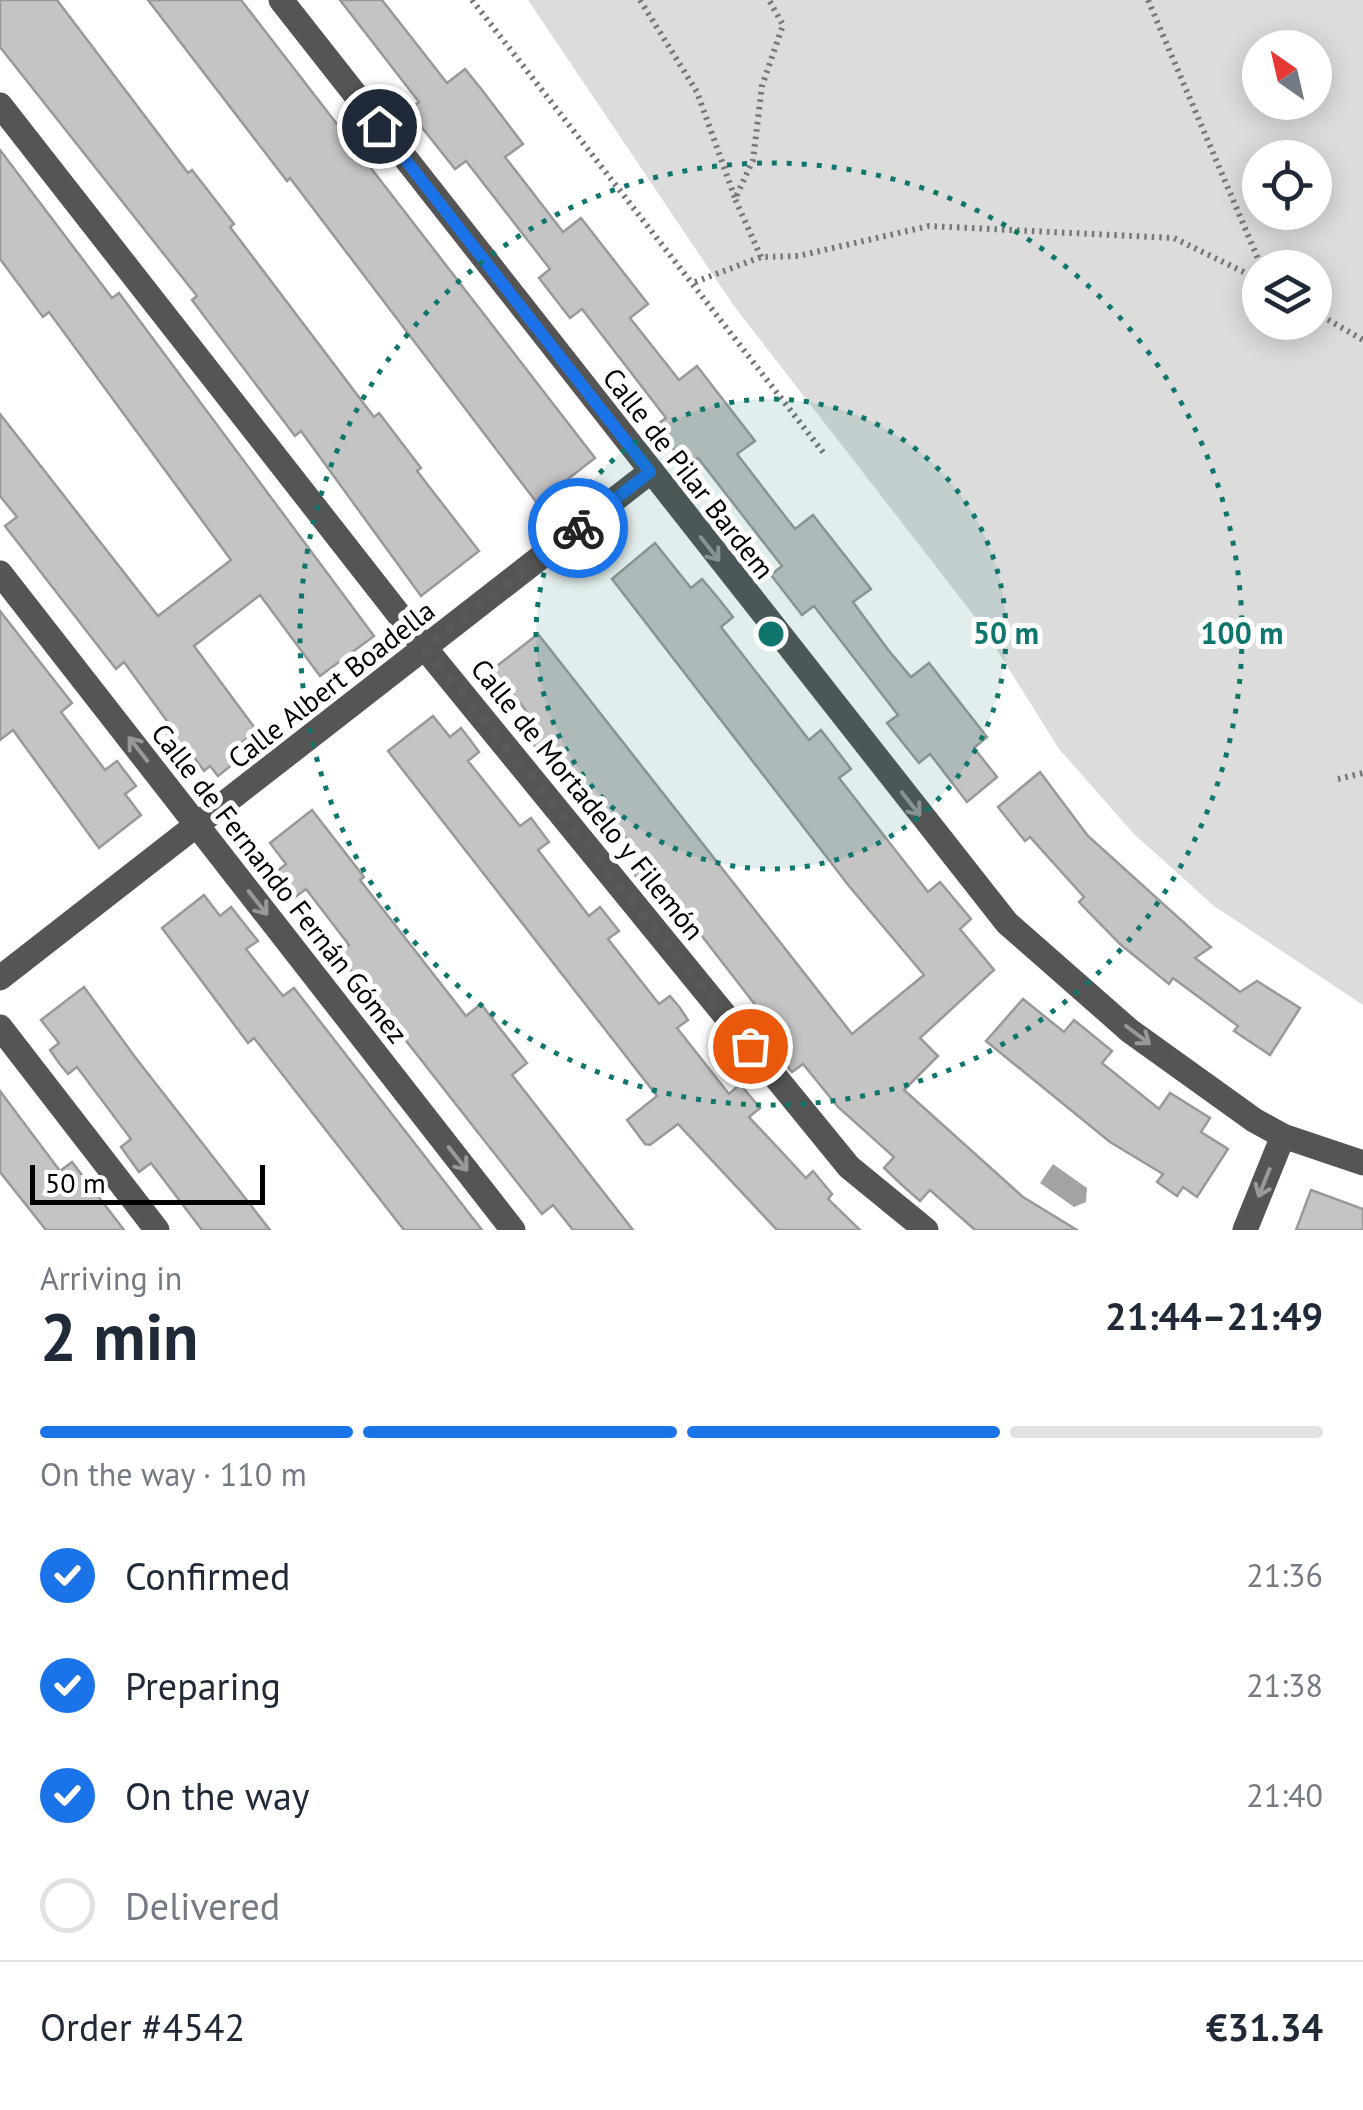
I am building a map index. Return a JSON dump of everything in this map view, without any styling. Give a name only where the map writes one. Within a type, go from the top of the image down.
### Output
[{"type":"street","name":"Calle de Pilar Bardem","points":[[281,0],[1007,923],[1130,1030],[1282,1136],[1363,1164]]},
{"type":"street","name":"Calle de Mortadelo y Filemón","points":[[0,105],[425,648],[849,1167],[926,1230]]},
{"type":"street","name":"Calle Albert Boadella","points":[[0,978],[650,472]]},
{"type":"street","name":"Calle de Fernando Fernán Gómez","points":[[0,573],[514,1230]]},
{"type":"street","points":[[0,1028],[158,1230]]},
{"type":"street","points":[[1245,1230],[1282,1136]]},
{"type":"path","points":[[472,0],[695,282],[826,456]]},
{"type":"path","points":[[640,0],[698,92],[735,199],[761,257]]},
{"type":"path","points":[[735,199],[754,160],[762,86],[783,26],[769,0]]},
{"type":"path","points":[[1148,0],[1254,250]]},
{"type":"path","points":[[695,282],[761,257],[798,256],[929,226],[1142,233],[1174,238],[1242,271]]},
{"type":"path","points":[[1332,322],[1363,340]]},
{"type":"path","points":[[1338,779],[1363,773]]},
{"type":"shaded area","points":[[528,0],[1363,0],[1363,1005],[1214,906],[1134,834],[1059,749],[982,626],[734,306]]},
{"type":"shaded area","points":[[1053,1164],[1087,1188],[1086,1202],[1074,1207],[1040,1183]]},
{"type":"building","points":[[0,0],[57,0],[188,173],[192,170],[234,224],[230,227],[374,417],[379,413],[421,468],[417,471],[479,551],[421,596],[301,431],[295,436],[192,300],[197,296],[0,47]]},
{"type":"building","points":[[148,0],[241,0],[595,458],[537,503],[290,178],[287,181]]},
{"type":"building","points":[[340,0],[382,0],[447,83],[465,69],[482,90],[523,144],[505,157],[563,232],[581,218],[648,304],[630,318],[679,380],[697,366],[755,441],[737,454],[795,529],[813,515],[871,589],[853,602],[889,651],[911,677],[929,663],[987,737],[974,748],[997,777],[967,802],[930,754],[919,763],[887,723],[898,715],[814,606],[802,615],[771,575],[782,566],[698,458],[687,466],[655,426],[666,418],[582,309],[570,318],[539,278],[550,269],[466,161],[455,169],[408,110],[419,102]]},
{"type":"building","points":[[0,150],[112,298],[119,293],[374,636],[320,676],[260,595],[194,646],[257,731],[231,750],[238,760],[218,776],[210,766],[204,771],[186,746],[180,751],[161,726],[167,721],[124,662],[116,669],[5,526],[17,517],[0,496],[0,414],[158,616],[231,560],[49,312],[43,317],[0,259]]},
{"type":"building","points":[[655,543],[691,588],[702,579],[733,617],[721,627],[809,740],[821,730],[851,769],[839,778],[928,892],[940,882],[971,919],[960,929],[994,970],[920,1038],[938,1056],[904,1090],[1023,1197],[1077,1230],[975,1230],[930,1190],[920,1201],[902,1185],[884,1168],[894,1157],[838,1107],[803,1064],[792,1072],[750,1020],[760,1011],[674,900],[658,904],[632,871],[644,861],[558,751],[546,761],[516,722],[527,712],[493,669],[538,634],[852,1034],[924,975],[849,886],[612,579]]},
{"type":"building","points":[[0,611],[72,703],[61,712],[105,770],[117,761],[136,786],[125,794],[141,815],[99,848],[13,730],[0,740]]},
{"type":"building","points":[[433,716],[450,737],[461,728],[479,752],[468,761],[520,826],[531,818],[549,842],[538,850],[589,916],[600,907],[619,931],[608,939],[659,1004],[670,996],[680,1008],[688,1020],[677,1028],[729,1094],[740,1084],[760,1108],[749,1117],[806,1178],[813,1171],[832,1194],[828,1199],[860,1230],[777,1230],[678,1124],[650,1145],[645,1144],[627,1120],[657,1096],[388,751]]},
{"type":"building","points":[[1040,772],[1088,836],[1211,947],[1195,958],[1240,992],[1257,981],[1300,1008],[1270,1055],[1234,1031],[1238,1026],[1173,978],[1169,984],[1120,944],[1079,902],[1084,897],[1030,837],[1025,841],[998,807]]},
{"type":"building","points":[[312,810],[364,877],[360,880],[466,1016],[481,1004],[527,1063],[512,1075],[633,1230],[573,1230],[553,1205],[542,1214],[338,954],[349,945],[306,889],[294,898],[284,885],[275,873],[286,864],[270,843]]},
{"type":"building","points":[[204,895],[220,916],[231,907],[258,941],[246,949],[283,996],[294,988],[482,1230],[404,1230],[254,1038],[248,1043],[162,928]]},
{"type":"building","points":[[84,987],[270,1230],[202,1230],[151,1163],[139,1172],[121,1147],[131,1139],[77,1067],[68,1074],[59,1063],[50,1050],[59,1043],[41,1020]]},
{"type":"building","points":[[1023,999],[1064,1032],[1074,1020],[1112,1051],[1102,1063],[1159,1109],[1170,1093],[1210,1118],[1201,1132],[1228,1149],[1197,1197],[1183,1187],[1177,1196],[1157,1182],[1163,1174],[1110,1142],[986,1041]]},
{"type":"building","points":[[0,1091],[60,1171],[72,1162],[124,1230],[46,1230],[0,1172]]},
{"type":"building","points":[[1311,1190],[1363,1209],[1363,1230],[1296,1230]]},
{"type":"way so far","points":[[578,528],[425,648],[750,1046]]},
{"type":"route","points":[[379,126],[650,472],[578,528]]}]
